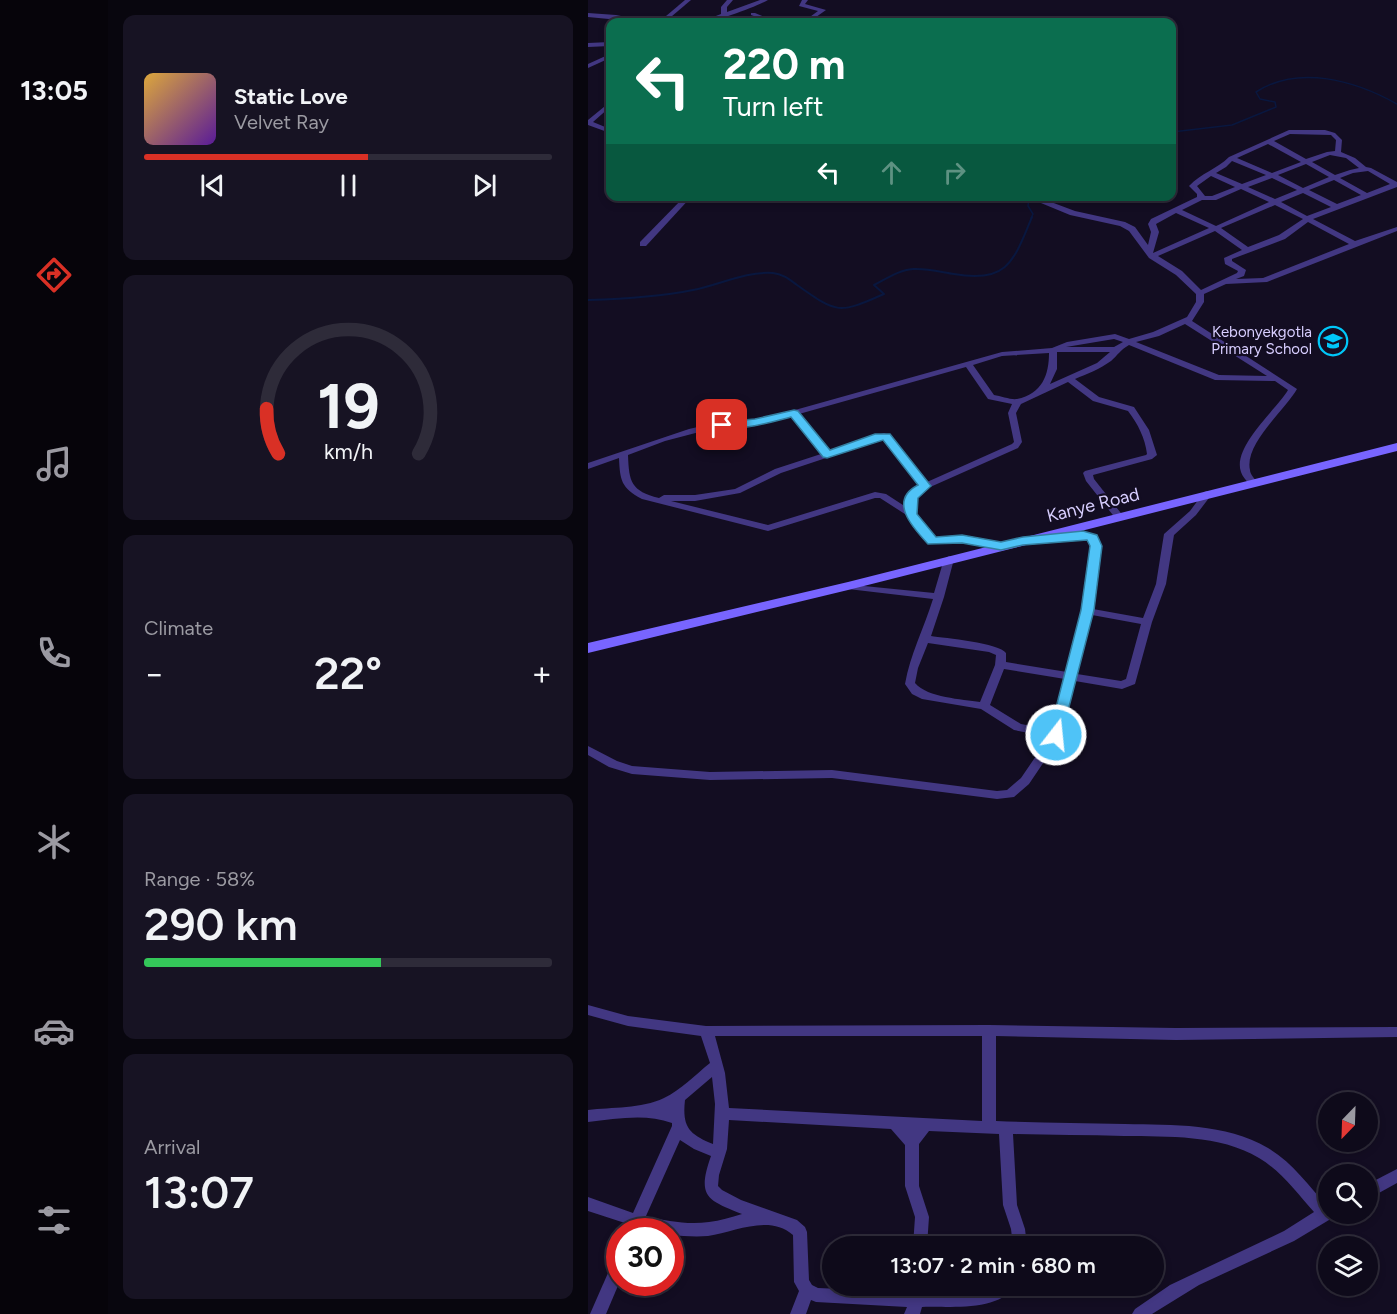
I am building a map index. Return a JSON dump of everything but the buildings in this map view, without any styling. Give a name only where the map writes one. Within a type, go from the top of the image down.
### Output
[{"type":"main road","name":"Kanye Road","points":[[588,648],[848,586],[1397,447]]},
{"type":"street","points":[[667,18],[688,0]]},
{"type":"street","points":[[724,15],[724,7],[730,0]]},
{"type":"street","points":[[716,18],[765,0]]},
{"type":"street","points":[[805,0],[801,5],[823,10],[812,18]]},
{"type":"street","points":[[753,14],[764,18]]},
{"type":"street","points":[[588,15],[615,18]]},
{"type":"street","points":[[588,21],[598,16]]},
{"type":"street","points":[[588,45],[606,44]]},
{"type":"street","points":[[588,66],[606,58]]},
{"type":"street","points":[[606,107],[588,123],[606,130]]},
{"type":"street","points":[[1201,198],[1194,184],[1224,166],[1231,158],[1289,132],[1325,132],[1338,138],[1338,153]]},
{"type":"street","points":[[1270,142],[1366,195]]},
{"type":"street","points":[[1150,255],[1152,223],[1201,198],[1213,198],[1338,153],[1358,162],[1364,169]]},
{"type":"street","points":[[1231,158],[1337,207]]},
{"type":"street","points":[[1150,255],[1217,229],[1303,190],[1364,169],[1371,170],[1396,184]]},
{"type":"street","points":[[1212,174],[1242,186],[1354,243]]},
{"type":"street","points":[[1200,292],[1240,275],[1242,271],[1226,259],[1282,237],[1305,220],[1396,184]]},
{"type":"street","points":[[643,244],[684,201]]},
{"type":"street","points":[[588,466],[644,445],[701,429],[755,422],[794,413],[1002,354],[1116,349],[1186,321],[1193,315],[1200,302],[1200,292],[1179,273],[1150,255],[1139,236],[1122,224],[1038,201]]},
{"type":"street","points":[[1176,210],[1217,229],[1247,250]]},
{"type":"street","points":[[1227,282],[1264,280],[1353,247],[1354,243],[1397,229]]},
{"type":"street","points":[[1139,236],[1152,234]]},
{"type":"street","points":[[1186,321],[1293,390],[1261,430],[1243,461],[1243,472],[1252,482]]},
{"type":"street","points":[[1156,334],[1166,356]]},
{"type":"street","points":[[1053,350],[1062,345],[1115,336],[1218,378],[1275,379]]},
{"type":"street","points":[[1001,546],[962,539],[933,541],[914,521],[911,514],[912,498],[917,490],[1015,446],[1018,442],[1012,413],[1017,402],[1100,365],[1112,357],[1116,349]]},
{"type":"street","points":[[1042,389],[1053,369],[1053,350]]},
{"type":"street","points":[[967,363],[991,397],[1017,402]]},
{"type":"street","points":[[1070,380],[1096,399],[1131,409],[1150,444],[1153,454],[1150,456],[1088,473],[1089,479],[1119,516]]},
{"type":"street","points":[[794,413],[827,454]]},
{"type":"street","points":[[645,497],[695,498],[738,491],[778,471],[879,436],[886,436],[925,486]]},
{"type":"street","points":[[623,454],[625,482],[630,490],[645,497],[768,528],[875,495],[883,496],[911,514]]},
{"type":"street","points":[[1000,665],[1122,685],[1131,681],[1147,622],[1161,584],[1168,534],[1192,513],[1207,494]]},
{"type":"street","points":[[588,750],[613,765],[632,770],[710,776],[832,774],[997,795],[1010,794],[1025,781],[1056,735],[1088,610],[1096,546],[1092,537],[1083,535],[1023,541]]},
{"type":"street","points":[[949,559],[925,639],[909,678],[910,684],[916,691],[926,696],[984,706],[1002,720],[1018,727],[1056,735]]},
{"type":"street","points":[[848,586],[939,597]]},
{"type":"street","points":[[1088,610],[1147,622]]},
{"type":"street","points":[[925,639],[997,651],[1001,654],[1000,665],[984,706]]},
{"type":"street","points":[[588,1010],[628,1021],[706,1031],[989,1030],[1176,1034],[1397,1032]]},
{"type":"street","points":[[989,1030],[989,1126]]},
{"type":"street","points":[[706,1031],[714,1047],[722,1114],[719,1153],[711,1184],[712,1190],[726,1200],[792,1225],[800,1232],[802,1282],[807,1290],[816,1295],[915,1300],[987,1296]]},
{"type":"street","points":[[639,1111],[678,1097],[716,1066]]},
{"type":"street","points":[[637,1218],[677,1124],[678,1097]]},
{"type":"street","points":[[588,1116],[639,1111],[661,1113],[677,1124],[688,1139],[719,1153]]},
{"type":"street","points":[[722,1114],[1006,1128],[1171,1130],[1228,1138],[1267,1155],[1284,1168],[1318,1204]]},
{"type":"street","points":[[894,1122],[912,1143]]},
{"type":"street","points":[[921,1236],[922,1217],[912,1186],[912,1143],[926,1123]]},
{"type":"street","points":[[1006,1128],[1010,1205],[1019,1236]]},
{"type":"street","points":[[1378,1186],[1397,1175]]},
{"type":"street","points":[[588,1204],[617,1218]]},
{"type":"street","points":[[684,1229],[708,1230],[750,1218],[777,1219]]},
{"type":"street","points":[[1140,1314],[1175,1290],[1288,1236],[1318,1218]]},
{"type":"street","points":[[798,1314],[807,1290]]},
{"type":"street","points":[[598,1314],[606,1295]]},
{"type":"waterway","points":[[1176,132],[1232,125],[1276,107],[1275,102],[1260,99],[1256,92],[1290,79],[1309,77],[1346,83],[1364,88],[1397,104]]},
{"type":"waterway","points":[[1029,201],[1028,206],[1033,214],[1031,218]]},
{"type":"waterway","points":[[588,300],[667,294],[703,288],[753,274],[773,273],[786,278],[830,306],[847,308],[884,294],[874,285],[903,271],[923,269],[972,276],[998,272],[1014,257],[1032,217]]},
{"type":"place","name":"Kebonyekgotla Primary School","points":[[1333,341]]},
{"type":"route","points":[[722,425],[745,424],[794,413],[827,454],[879,436],[886,436],[925,486],[917,490],[912,498],[911,514],[927,537],[933,541],[945,542],[962,539],[1001,546],[1023,541],[1083,535],[1092,537],[1096,546],[1088,610],[1056,735]]}]
